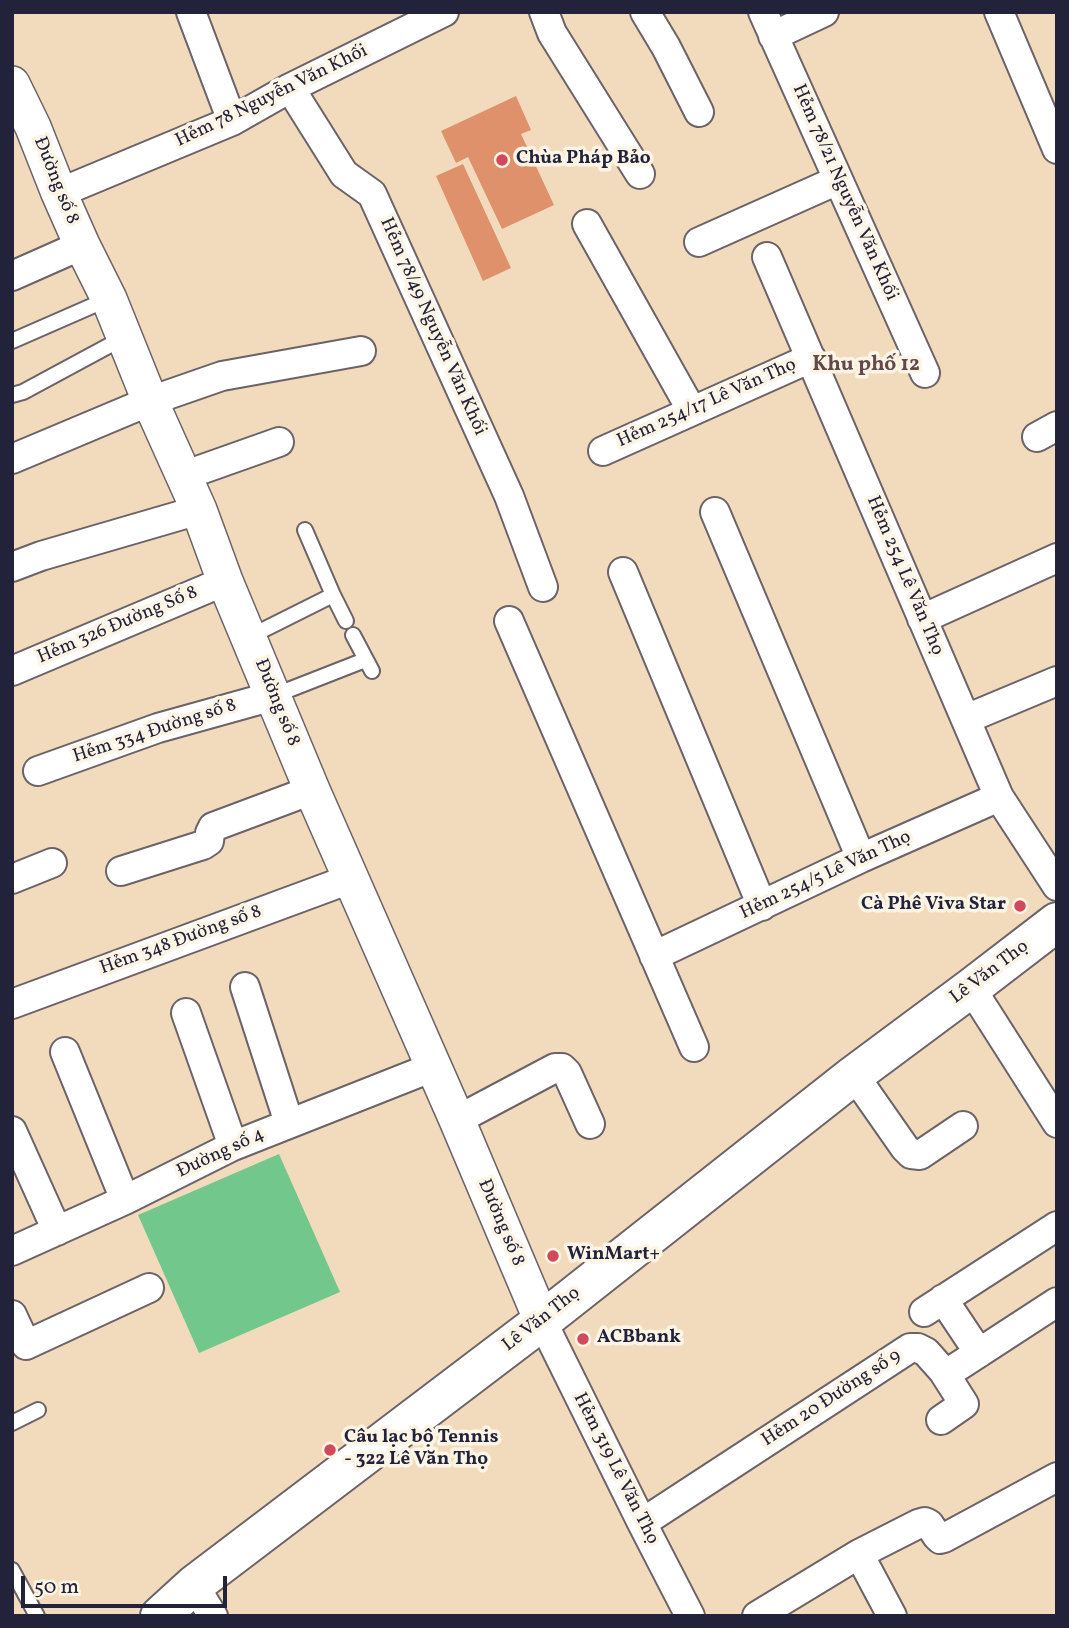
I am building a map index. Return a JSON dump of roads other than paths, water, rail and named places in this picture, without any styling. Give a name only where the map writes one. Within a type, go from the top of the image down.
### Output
[{"type":"main road","name":"Lê Văn Thọ","points":[[160,1616],[204,1601],[542,1321],[854,1074],[1057,922]]},
{"type":"street","points":[[191,12],[232,121]]},
{"type":"street","name":"Hẻm 78 Nguyễn Văn Khối","points":[[59,193],[232,121],[290,88],[444,12]]},
{"type":"street","points":[[544,12],[552,33],[640,174]]},
{"type":"street","points":[[645,12],[699,112]]},
{"type":"street","points":[[768,24],[824,12]]},
{"type":"street","points":[[999,12],[1057,149]]},
{"type":"street","name":"Hẻm 78/21 Nguyễn Văn Khối","points":[[768,24],[925,373]]},
{"type":"street","name":"Đường số 8","points":[[12,84],[23,132],[59,193],[109,299],[150,401],[199,510],[225,582],[312,790],[542,1321]]},
{"type":"street","name":"Hẻm 78/49 Nguyễn Văn Khối","points":[[290,88],[344,174],[372,194],[509,496],[543,587]]},
{"type":"street","points":[[699,242],[838,180]]},
{"type":"street","points":[[587,225],[692,411]]},
{"type":"street","points":[[12,276],[82,245]]},
{"type":"street","name":"Hẻm 254 Lê Văn Thọ","points":[[767,257],[999,797],[1057,886]]},
{"type":"street","points":[[12,459],[150,401],[222,376],[361,351]]},
{"type":"street","name":"Hẻm 254/17 Lê Văn Thọ","points":[[603,451],[811,358]]},
{"type":"street","points":[[183,476],[279,442]]},
{"type":"street","points":[[12,567],[199,510]]},
{"type":"street","points":[[715,512],[861,858]]},
{"type":"street","points":[[922,619],[1057,558]]},
{"type":"street","points":[[623,572],[762,906]]},
{"type":"street","name":"Hẻm 326 Đường Số 8","points":[[12,671],[225,582]]},
{"type":"street","points":[[509,621],[695,1047]]},
{"type":"street","points":[[965,719],[1057,681]]},
{"type":"street","name":"Hẻm 334 Đường số 8","points":[[38,771],[158,728],[273,696]]},
{"type":"street","points":[[121,871],[203,845],[209,841],[214,827],[312,790]]},
{"type":"street","name":"Hẻm 254/5 Lê Văn Thọ","points":[[654,956],[861,858],[999,797]]},
{"type":"street","points":[[12,879],[52,863]]},
{"type":"street","name":"Hẻm 348 Đường số 8","points":[[12,1004],[350,879]]},
{"type":"street","points":[[245,987],[289,1124]]},
{"type":"street","points":[[971,988],[1057,1123]]},
{"type":"street","points":[[186,1013],[233,1146]]},
{"type":"street","points":[[65,1052],[125,1200]]},
{"type":"street","name":"Đường số 4","points":[[12,1251],[125,1200],[233,1146],[433,1068]]},
{"type":"street","points":[[457,1120],[555,1068],[562,1068],[567,1073],[590,1124]]},
{"type":"street","points":[[854,1074],[911,1154],[920,1155],[962,1126]]},
{"type":"street","points":[[12,1131],[57,1231]]},
{"type":"street","points":[[979,1353],[934,1305],[1057,1226]]},
{"type":"street","points":[[12,1315],[26,1345],[149,1288]]},
{"type":"street","points":[[943,1371],[954,1369],[1057,1303]]},
{"type":"street","name":"Hẻm 319 Lê Văn Thọ","points":[[542,1321],[690,1616]]},
{"type":"street","name":"Hẻm 20 Đường số 9","points":[[642,1523],[910,1348],[926,1352],[943,1371],[964,1404],[941,1420]]},
{"type":"street","points":[[757,1616],[859,1554],[918,1524],[929,1524],[940,1539],[944,1538],[1057,1477]]},
{"type":"street","points":[[859,1554],[892,1616]]},
{"type":"lane","points":[[12,341],[109,299]]},
{"type":"lane","points":[[12,396],[125,337]]},
{"type":"lane","points":[[305,530],[346,621]]},
{"type":"lane","points":[[249,637],[333,595]]},
{"type":"lane","points":[[273,696],[368,666],[353,635]]},
{"type":"lane","points":[[12,1423],[38,1410]]},
{"type":"lane","points":[[12,1570],[37,1616]]},
{"type":"place","name":"Chùa Pháp Bảo","points":[[502,160]]},
{"type":"place","name":"Cà Phê Viva Star","points":[[1020,906]]},
{"type":"place","name":"WinMart+","points":[[553,1256]]},
{"type":"place","name":"ACBbank","points":[[583,1339]]},
{"type":"place","name":"Câu lạc bộ Tennis - 322 Lê Văn Thọ","points":[[330,1450]]},
{"type":"district","name":"Khu phố 12","points":[[866,366]]}]
